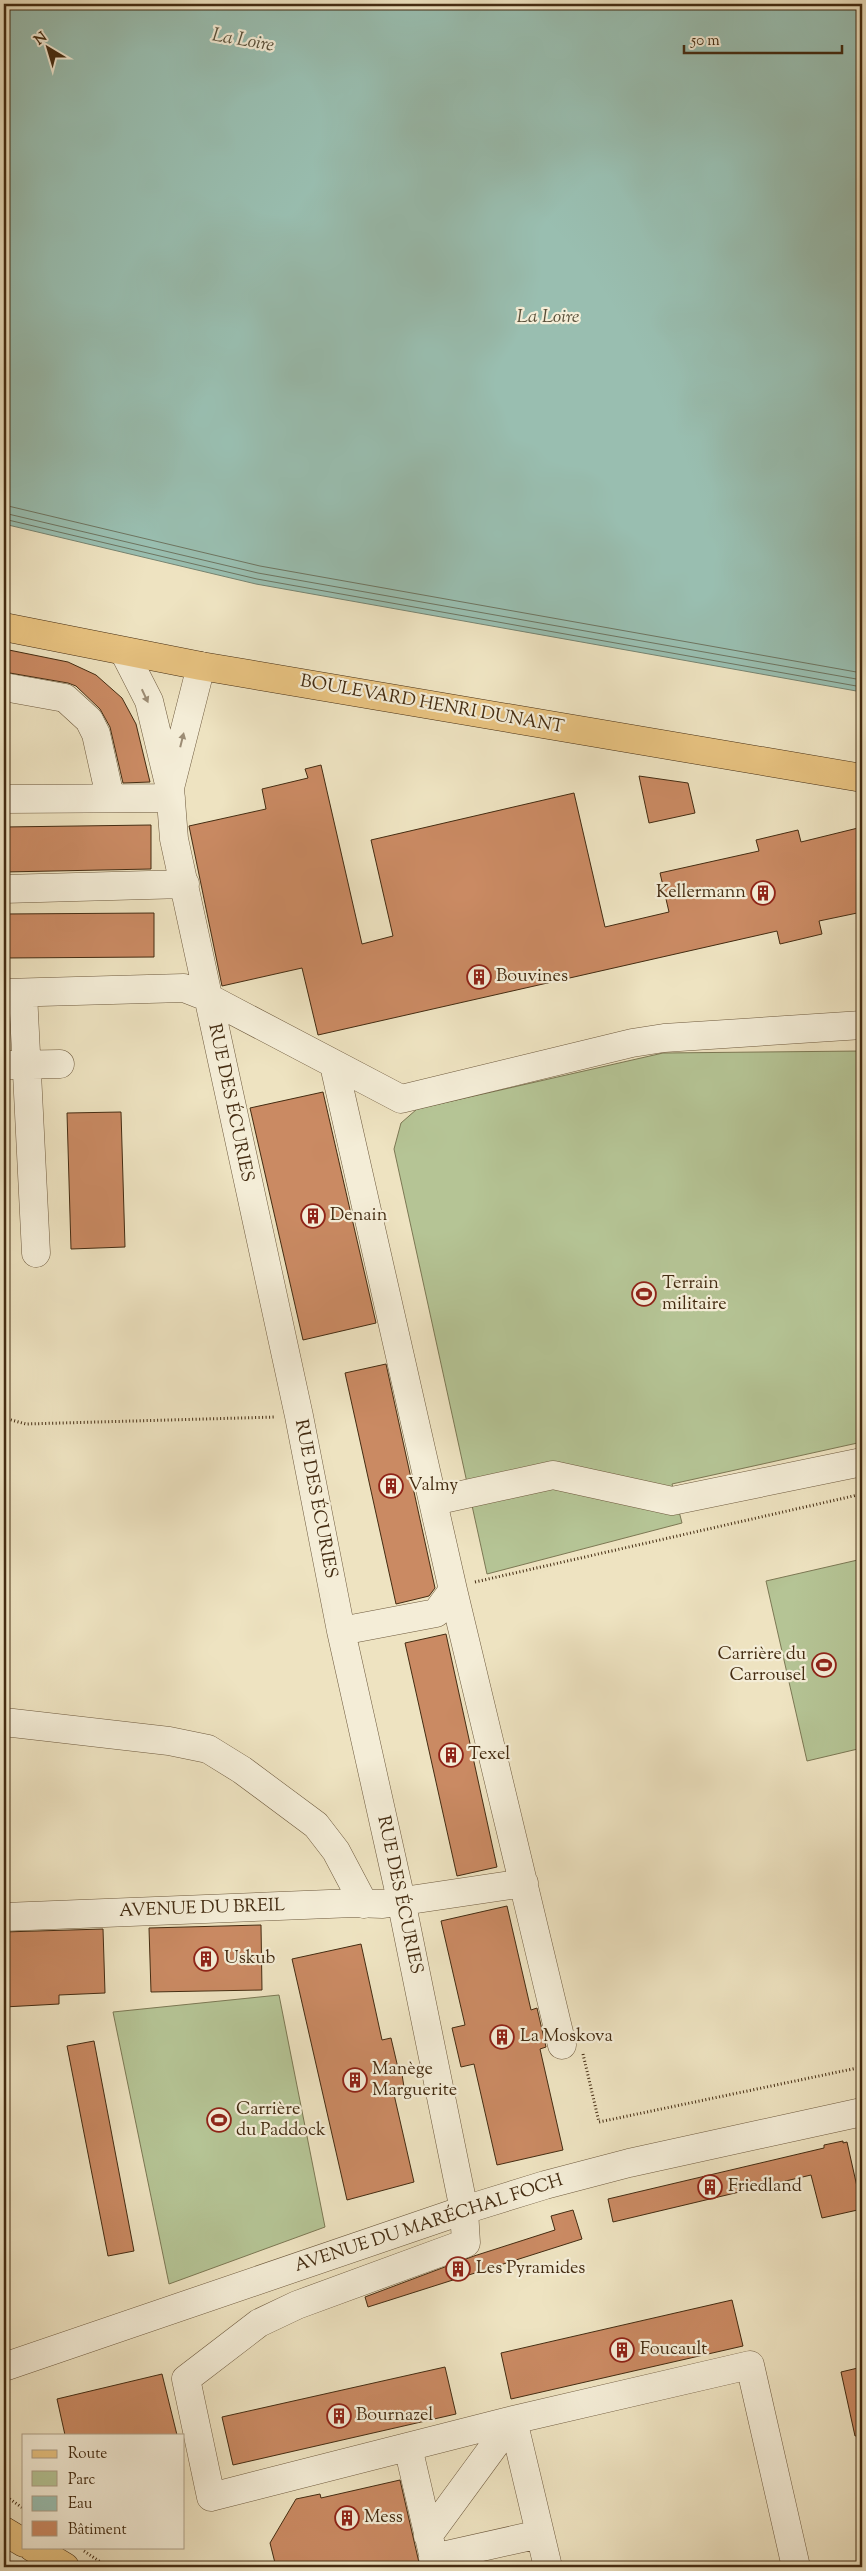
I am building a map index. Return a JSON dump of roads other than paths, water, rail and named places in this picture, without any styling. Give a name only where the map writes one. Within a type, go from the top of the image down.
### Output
[{"type":"main road","name":"BOULEVARD HENRI DUNANT","points":[[4,627],[201,666],[862,778]]},
{"type":"main road","points":[[4,2531],[22,2541]]},
{"type":"main road","points":[[34,2548],[65,2567]]},
{"type":"street","name":"RUE DES ÉCURIES","points":[[124,652],[148,702],[170,793],[174,839],[299,1416],[342,1631],[401,1900],[464,2210],[466,2242],[297,2305],[259,2323],[186,2380],[211,2497],[408,2447]]},
{"type":"street","name":"RUE DES ÉCURIES","points":[[170,793],[201,666]]},
{"type":"street","points":[[4,687],[66,698],[89,720],[96,734],[110,797]]},
{"type":"street","points":[[4,800],[170,793]]},
{"type":"street","points":[[4,889],[184,884]]},
{"type":"street","points":[[36,1253],[15,1065],[13,993],[184,988],[207,997],[401,1099],[648,1041],[862,1025]]},
{"type":"street","points":[[15,1065],[60,1064]]},
{"type":"street","points":[[334,1065],[434,1501],[470,1588],[524,1883],[572,2045]]},
{"type":"street","points":[[434,1501],[552,1475],[672,1501],[862,1462]]},
{"type":"street","points":[[342,1631],[436,1613],[470,1588]]},
{"type":"street","points":[[4,1722],[169,1741],[208,1749],[242,1770],[316,1825],[336,1851],[364,1904]]},
{"type":"street","name":"AVENUE DU BREIL","points":[[4,1917],[383,1904],[524,1883]]},
{"type":"street","name":"AVENUE DU MARÉCHAL FOCH","points":[[4,2367],[545,2184],[629,2163],[862,2112]]},
{"type":"street","points":[[432,2554],[408,2447],[513,2420],[750,2365],[796,2567]]},
{"type":"street","points":[[513,2420],[548,2567]]},
{"type":"street","points":[[432,2554],[513,2420]]},
{"type":"street","points":[[432,2554],[540,2534]]},
{"type":"water","name":"La Loire","points":[[4,4],[862,4],[862,692],[256,584],[4,524]]},
{"type":"place","name":"Kellermann","points":[[763,893]]},
{"type":"place","name":"Bouvines","points":[[479,977]]},
{"type":"place","name":"Denain","points":[[313,1216]]},
{"type":"place","name":"Terrain militaire","points":[[644,1294]]},
{"type":"place","name":"Valmy","points":[[391,1486]]},
{"type":"place","name":"Carrière du Carrousel","points":[[824,1665]]},
{"type":"place","name":"Texel","points":[[451,1755]]},
{"type":"place","name":"Uskub","points":[[206,1959]]},
{"type":"place","name":"La Moskova","points":[[502,2037]]},
{"type":"place","name":"Manège Marguerite","points":[[355,2080]]},
{"type":"place","name":"Carrière du Paddock","points":[[219,2120]]},
{"type":"place","name":"Friedland","points":[[710,2187]]},
{"type":"place","name":"Les Pyramides","points":[[458,2269]]},
{"type":"place","name":"Foucault","points":[[622,2350]]},
{"type":"place","name":"Bournazel","points":[[339,2416]]},
{"type":"place","name":"Mess","points":[[347,2518]]}]
